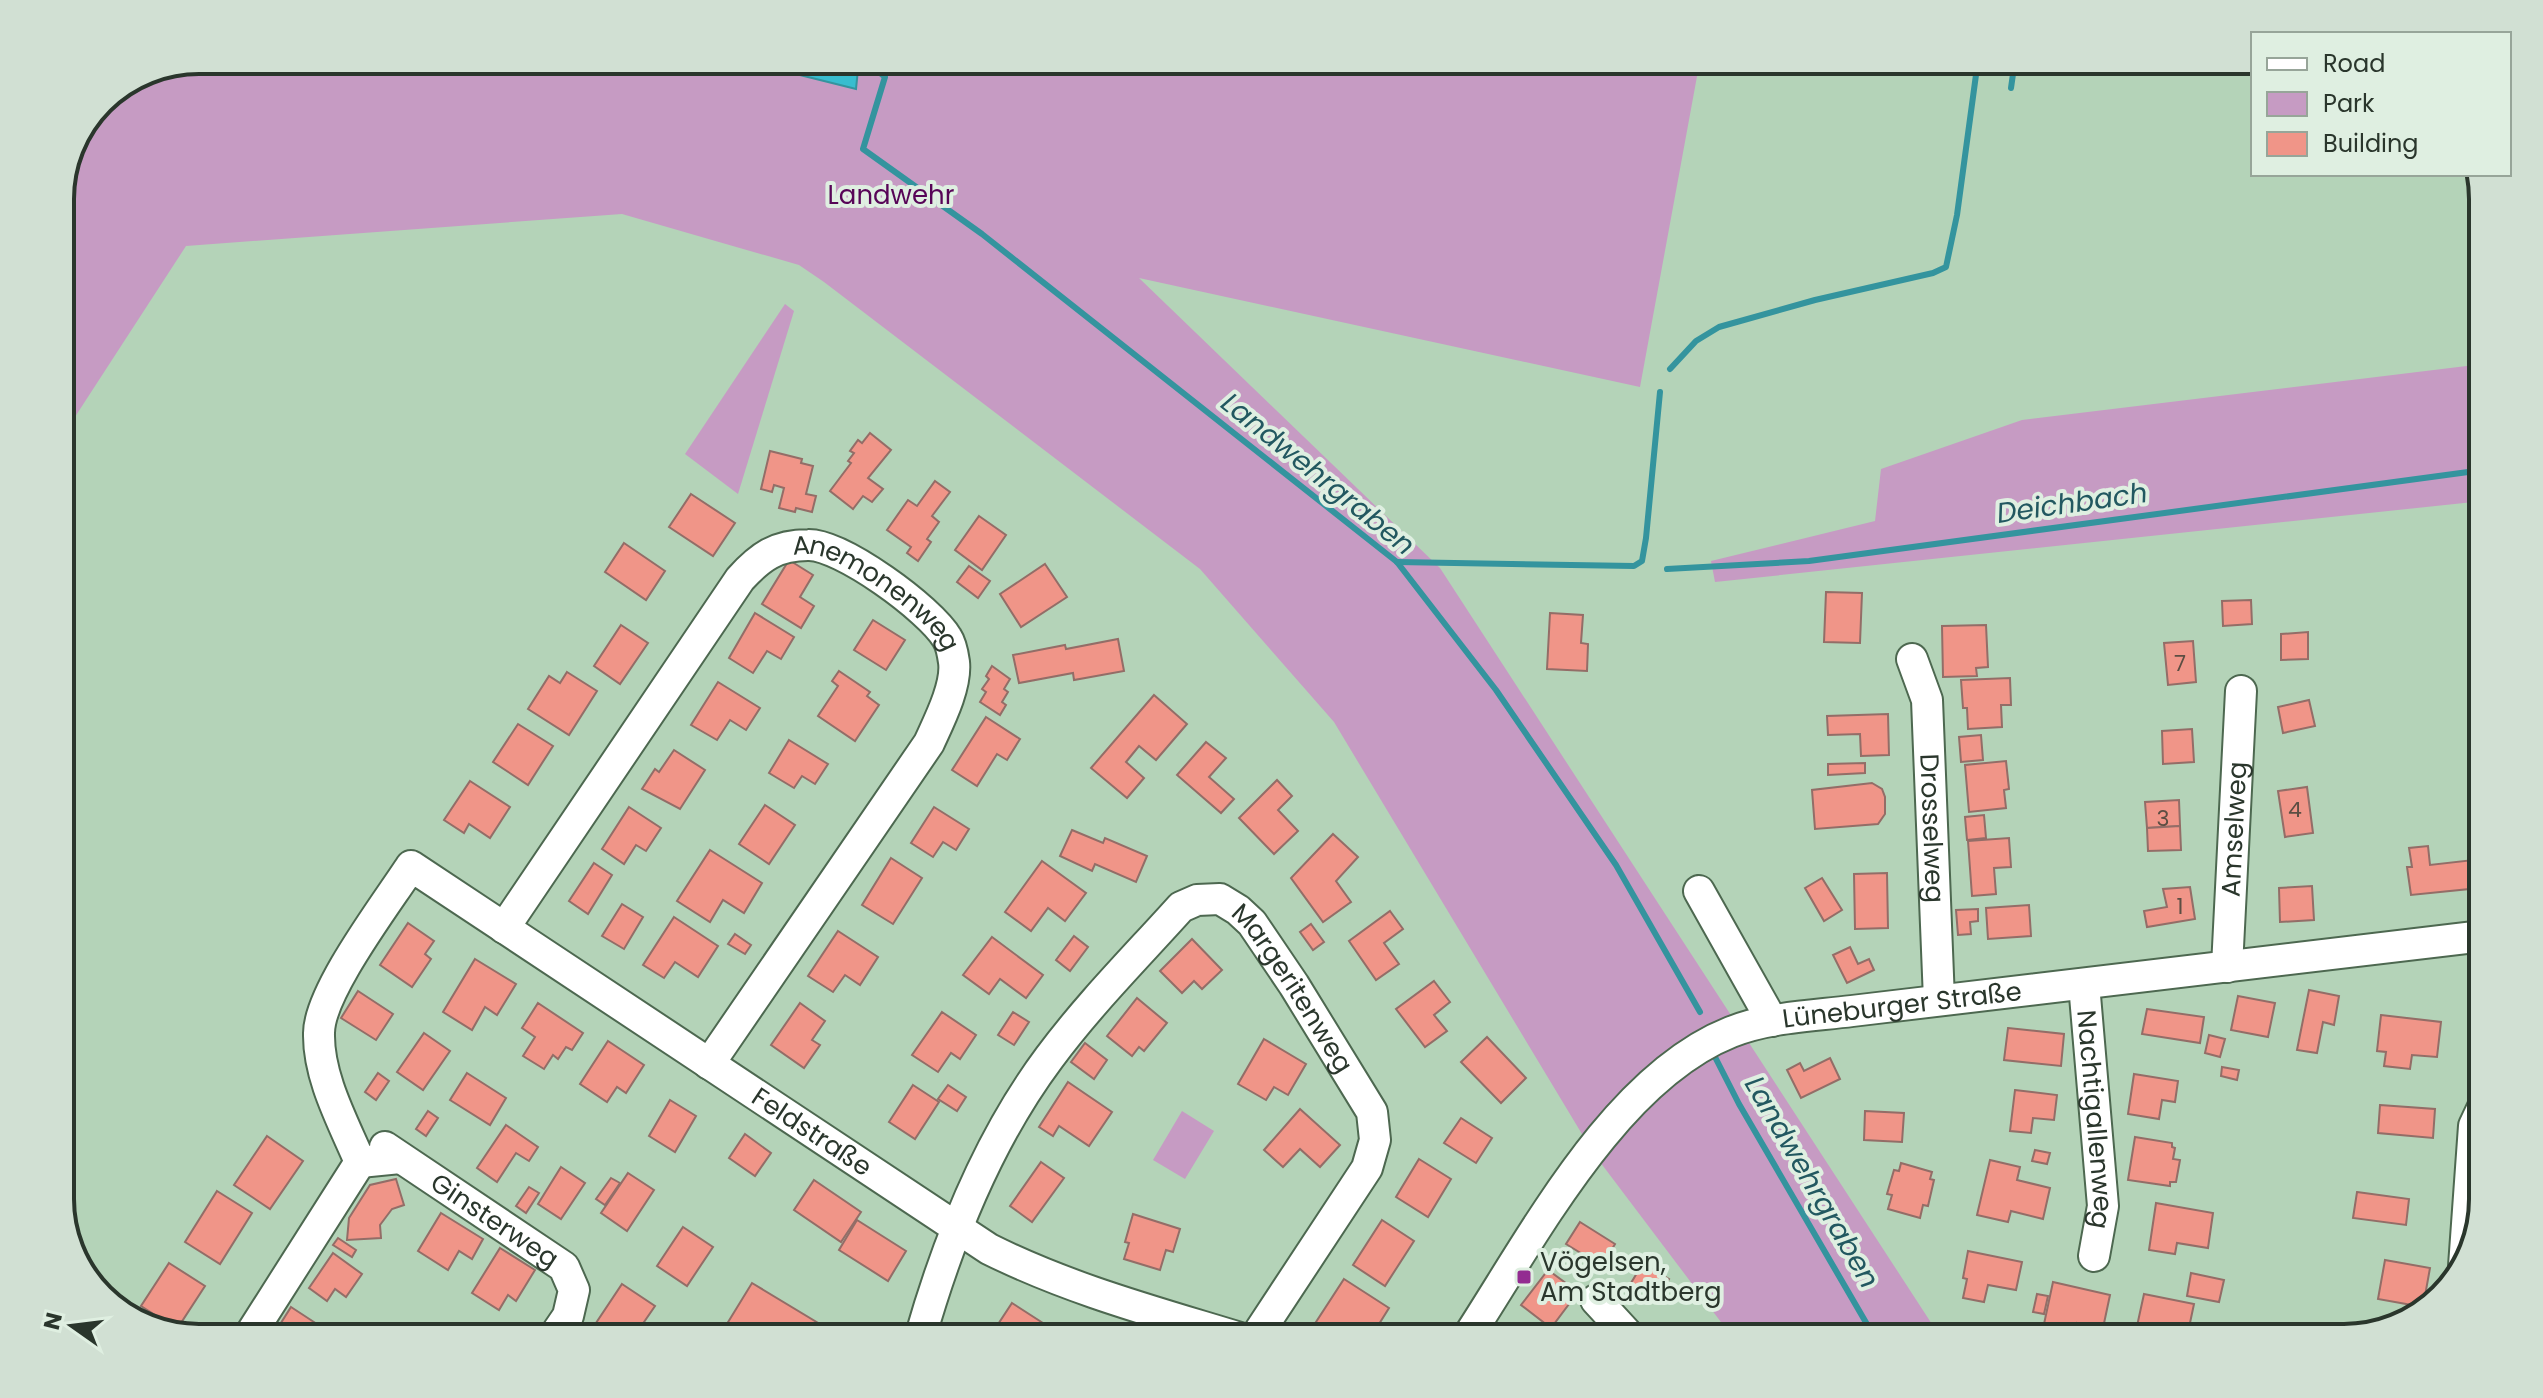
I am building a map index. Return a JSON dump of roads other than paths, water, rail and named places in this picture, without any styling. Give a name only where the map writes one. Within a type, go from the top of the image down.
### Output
[{"type":"street","name":"Anemonenweg","points":[[504,928],[740,579],[760,558],[779,549],[810,544],[840,552],[890,585],[933,621],[948,639],[955,664],[945,709],[929,743],[709,1064]]},
{"type":"street","name":"Drosselweg","points":[[1912,659],[1927,700],[1939,1000]]},
{"type":"street","name":"Amselweg","points":[[2227,967],[2241,691]]},
{"type":"street","name":"Feldstraße","points":[[337,1108],[322,1065],[319,1030],[329,993],[411,866],[989,1249],[1031,1271],[1074,1287],[1194,1324]]},
{"type":"street","points":[[1699,891],[1772,1021]]},
{"type":"street","name":"Margeritenweg","points":[[925,1324],[957,1228],[982,1168],[1046,1061],[1075,1023],[1181,907],[1197,900],[1220,899],[1252,923],[1372,1112],[1374,1126],[1375,1140],[1367,1168],[1264,1324]]},
{"type":"street","name":"Lüneburger Straße","points":[[1476,1324],[1585,1157],[1624,1112],[1659,1077],[1693,1052],[1732,1032],[1772,1021],[2469,938]]},
{"type":"street","name":"Nachtigallenweg","points":[[2084,984],[2103,1206],[2094,1256]]},
{"type":"street","name":"Ginsterweg","points":[[337,1108],[400,1158],[564,1267],[574,1290],[568,1316],[563,1324]]},
{"type":"street","points":[[337,1108],[360,1162]]},
{"type":"street","points":[[360,1162],[400,1158]]},
{"type":"street","points":[[257,1324],[360,1162]]},
{"type":"street","points":[[2467,1218],[2469,1196]]},
{"type":"street","points":[[1596,1300],[1618,1324]]},
{"type":"water","points":[[796,74],[858,74],[856,89]]},
{"type":"waterway","name":"Landwehrgraben","points":[[881,74],[885,77],[863,149],[982,234],[1397,562],[1496,690],[1616,865],[1700,1012]]},
{"type":"waterway","points":[[1670,369],[1696,341],[1719,327],[1815,300],[1933,273],[1946,267],[1957,215],[1976,74]]},
{"type":"waterway","points":[[2011,88],[2013,74]]},
{"type":"waterway","name":"Deichbach","points":[[1397,562],[1634,566],[1642,561],[1660,392]]},
{"type":"waterway","name":"Deichbach","points":[[1667,569],[1809,561],[2469,472]]},
{"type":"waterway","name":"Landwehrgraben","points":[[1713,1053],[1739,1104],[1867,1324]]},
{"type":"place","name":"Vögelsen, Am Stadtberg","points":[[1524,1277]]},
{"type":"park label","name":"Landwehr","points":[[891,195]]}]
